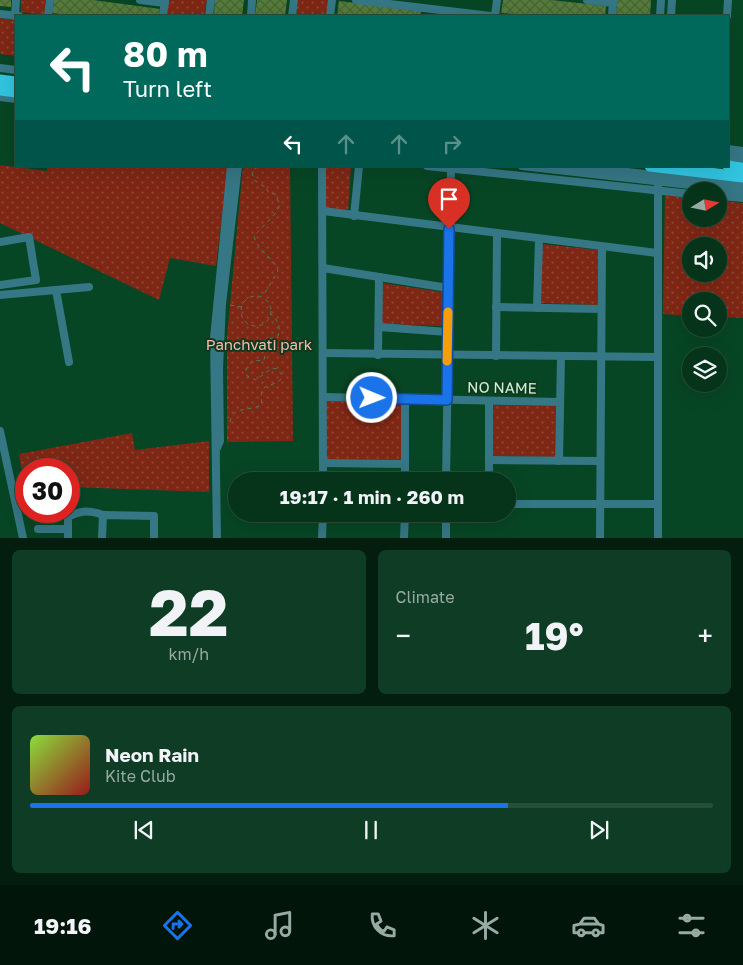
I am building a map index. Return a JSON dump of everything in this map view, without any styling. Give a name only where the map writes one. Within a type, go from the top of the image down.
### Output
[{"type":"highway","points":[[0,80],[15,82]]},
{"type":"highway","points":[[0,90],[15,92]]},
{"type":"highway","points":[[729,166],[743,168]]},
{"type":"highway","points":[[658,167],[743,177]]},
{"type":"street","points":[[16,0],[17,15]]},
{"type":"street","points":[[48,15],[50,0]]},
{"type":"street","points":[[140,0],[165,2],[163,15]]},
{"type":"street","points":[[209,15],[211,0]]},
{"type":"street","points":[[250,15],[252,0]]},
{"type":"street","points":[[292,15],[294,0]]},
{"type":"street","points":[[330,15],[332,0]]},
{"type":"street","points":[[356,0],[410,3],[428,12],[475,15]]},
{"type":"street","points":[[493,15],[496,0]]},
{"type":"street","points":[[587,0],[613,1],[612,15]]},
{"type":"street","points":[[660,15],[661,0]]},
{"type":"street","points":[[671,15],[672,0]]},
{"type":"street","points":[[727,15],[728,0]]},
{"type":"street","points":[[0,14],[15,16]]},
{"type":"street","points":[[0,68],[15,70]]},
{"type":"street","points":[[0,97],[15,99]]},
{"type":"street","points":[[729,149],[743,150]]},
{"type":"street","points":[[729,157],[743,158]]},
{"type":"street","points":[[217,448],[214,441],[214,338],[231,167]]},
{"type":"street","points":[[216,538],[217,448],[220,441],[219,368],[222,304],[238,167]]},
{"type":"street","points":[[322,167],[323,472]]},
{"type":"street","points":[[354,216],[358,167]]},
{"type":"street","points":[[446,472],[451,167],[682,193]]},
{"type":"street","points":[[530,167],[743,191]]},
{"type":"street","points":[[582,167],[743,186]]},
{"type":"street","points":[[658,167],[656,357],[658,538]]},
{"type":"street","points":[[728,197],[743,198]]},
{"type":"street","points":[[323,212],[497,235],[657,253]]},
{"type":"street","points":[[496,356],[497,235]]},
{"type":"street","points":[[0,242],[30,237],[36,280],[0,285]]},
{"type":"street","points":[[537,308],[539,240]]},
{"type":"street","points":[[600,538],[602,247]]},
{"type":"street","points":[[323,268],[448,288]]},
{"type":"street","points":[[378,355],[379,277]]},
{"type":"street","points":[[0,295],[89,287]]},
{"type":"street","points":[[56,290],[69,362]]},
{"type":"street","points":[[496,307],[601,309]]},
{"type":"street","points":[[379,328],[448,332]]},
{"type":"street","points":[[323,353],[447,356],[656,357]]},
{"type":"street","points":[[559,461],[561,356]]},
{"type":"street","name":"NO NAME","points":[[323,397],[560,402]]},
{"type":"street","points":[[405,399],[405,472]]},
{"type":"street","points":[[489,401],[489,472]]},
{"type":"street","points":[[0,434],[23,538]]},
{"type":"street","points":[[489,460],[600,461]]},
{"type":"street","points":[[323,463],[405,464]]},
{"type":"street","points":[[516,504],[657,504]]},
{"type":"street","points":[[38,529],[68,533],[68,517],[77,512],[92,511],[103,516],[154,516],[154,538]]},
{"type":"street","points":[[102,538],[103,516]]},
{"type":"street","points":[[322,538],[323,522]]},
{"type":"street","points":[[404,522],[404,538]]},
{"type":"street","points":[[446,522],[446,538]]},
{"type":"path","points":[[255,167],[252,173],[254,180],[262,186],[266,186],[269,193],[275,194],[280,205],[275,214],[254,236],[255,242],[276,266],[278,271],[263,296]]},
{"type":"path","points":[[241,307],[252,296],[263,296]]},
{"type":"path","points":[[230,422],[231,417],[241,409],[256,408],[262,404],[261,392],[264,387],[281,379],[282,375],[277,369],[272,368],[256,380],[247,376],[246,369],[252,361],[264,360],[265,356],[257,343],[278,336],[279,325],[271,314],[268,303],[263,296]]},
{"type":"path","points":[[222,304],[241,307]]},
{"type":"path","points":[[241,307],[242,318],[255,326],[268,322],[271,314]]},
{"type":"green space","points":[[21,0],[47,0],[46,15],[21,12]]},
{"type":"green space","points":[[168,0],[207,0],[204,15],[166,15]]},
{"type":"green space","points":[[298,0],[329,0],[327,15],[296,15]]},
{"type":"green space","points":[[0,18],[15,20],[15,56],[0,54]]},
{"type":"green space","points":[[0,165],[47,171],[48,167],[228,167],[216,266],[170,258],[159,300],[0,223]]},
{"type":"green space","name":"Panchvati park","points":[[243,167],[290,167],[293,441],[227,442],[227,337]]},
{"type":"green space","points":[[326,167],[351,167],[348,212],[326,208]]},
{"type":"green space","points":[[665,195],[682,197],[682,228],[728,228],[728,202],[743,203],[743,318],[727,317],[727,292],[682,292],[682,315],[663,314]]},
{"type":"green space","points":[[542,244],[598,250],[597,305],[541,303]]},
{"type":"green space","points":[[382,283],[442,292],[442,326],[381,324]]},
{"type":"green space","points":[[326,400],[402,401],[401,460],[325,459]]},
{"type":"green space","points":[[493,405],[556,406],[555,457],[492,456]]},
{"type":"green space","points":[[132,433],[135,450],[209,441],[209,492],[80,487],[80,458],[20,458],[19,454]]},
{"type":"building","points":[[0,0],[11,0],[11,7],[0,6]]},
{"type":"building","points":[[54,0],[93,0],[160,9],[159,15],[69,15],[52,13]]},
{"type":"building","points":[[215,0],[244,0],[242,15],[214,15]]},
{"type":"building","points":[[257,0],[287,0],[285,15],[255,15]]},
{"type":"building","points":[[503,0],[551,0],[606,6],[605,15],[525,15],[501,13]]},
{"type":"building","points":[[617,0],[651,0],[650,15],[616,15]]},
{"type":"building","points":[[339,1],[421,11],[420,15],[337,15]]},
{"type":"slow traffic","points":[[447,361],[448,312]]},
{"type":"route","points":[[372,398],[447,400],[449,229]]}]
